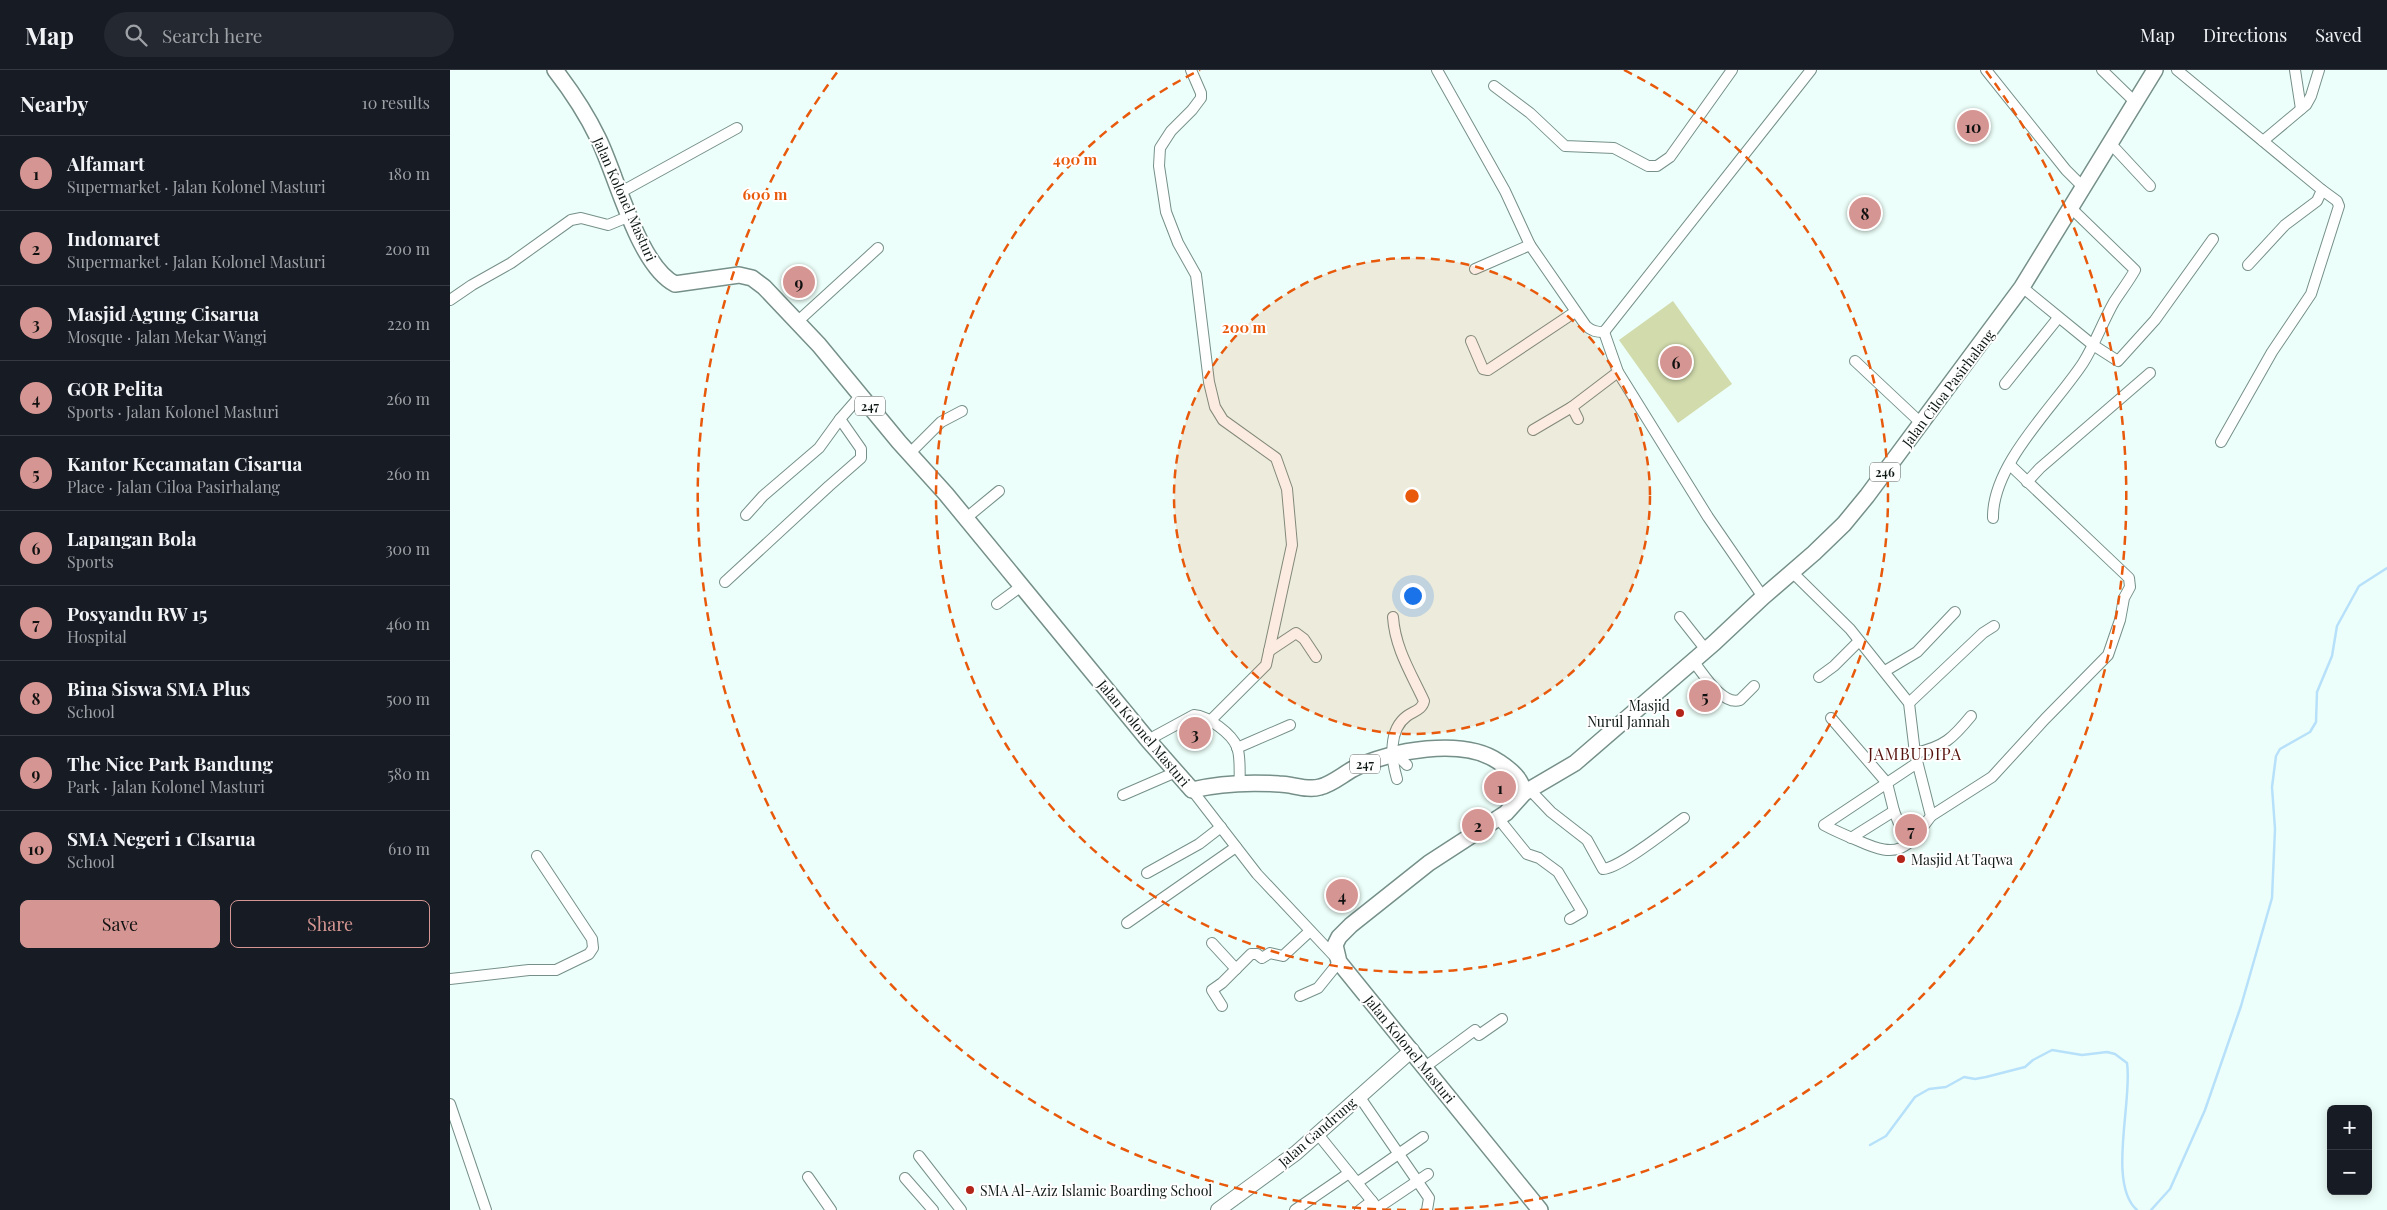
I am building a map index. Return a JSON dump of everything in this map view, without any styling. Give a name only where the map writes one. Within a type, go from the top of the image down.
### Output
[{"type":"main road","name":"Jalan Kolonel Masturi","points":[[556,70],[579,101],[599,138],[630,216],[655,266],[670,281],[681,284],[723,276],[748,277],[764,287],[861,395],[1022,585],[1148,740],[1192,790],[1218,783],[1320,787],[1353,769],[1443,747],[1479,752],[1494,758],[1513,773],[1527,791]]},
{"type":"main road","name":"Jalan Ciloa Pasirhalang","points":[[1527,791],[1575,763],[1706,650],[1844,524],[2022,287],[2111,144],[2154,70]]},
{"type":"main road","points":[[1338,961],[1335,946],[1351,925],[1429,863],[1506,813],[1527,791]]},
{"type":"main road","name":"Jalan Kolonel Masturi","points":[[1338,961],[1540,1210]]},
{"type":"street","points":[[1191,70],[1201,92],[1200,98],[1160,148],[1159,166],[1170,225],[1196,275],[1209,382],[1215,406],[1224,420],[1276,458],[1287,489],[1292,545],[1269,651],[1263,670],[1210,721]]},
{"type":"street","points":[[1437,70],[1505,191],[1530,245],[1574,312],[1589,329],[1604,332]]},
{"type":"street","points":[[1494,86],[1530,113],[1565,146],[1614,148],[1648,166],[1657,166],[1670,157],[1732,70]]},
{"type":"street","points":[[1604,332],[1811,70]]},
{"type":"street","points":[[1986,70],[2066,170],[2084,187]]},
{"type":"street","points":[[2102,70],[2135,102]]},
{"type":"street","points":[[2177,70],[2337,201],[2339,206],[2311,294],[2272,352],[2221,442]]},
{"type":"street","points":[[2294,70],[2301,109]]},
{"type":"street","points":[[2263,141],[2301,109],[2311,96],[2319,70]]},
{"type":"street","points":[[621,192],[737,128]]},
{"type":"street","points":[[2111,144],[2150,186]]},
{"type":"street","points":[[2248,265],[2286,225],[2317,201],[2322,190]]},
{"type":"street","points":[[1993,518],[1993,502],[2003,476],[2021,444],[2048,412],[2084,362],[2114,302],[2135,270],[2071,208]]},
{"type":"street","points":[[450,300],[511,263],[571,220],[582,218],[608,225],[630,216]]},
{"type":"street","points":[[2022,287],[2093,345],[2114,360],[2121,360],[2155,320],[2212,239]]},
{"type":"street","points":[[1476,269],[1530,245]]},
{"type":"street","points":[[797,322],[878,248]]},
{"type":"street","points":[[1471,341],[1483,369],[1488,370],[1574,312]]},
{"type":"street","points":[[2005,384],[2058,318]]},
{"type":"street","points":[[1604,332],[1618,372],[1708,517],[1763,597]]},
{"type":"street","points":[[1855,361],[1921,423]]},
{"type":"street","points":[[1533,430],[1572,407],[1618,372]]},
{"type":"street","points":[[2027,482],[2040,468],[2150,373]]},
{"type":"street","points":[[746,515],[763,496],[819,448],[840,419],[861,395]]},
{"type":"street","points":[[1572,407],[1578,419]]},
{"type":"street","points":[[910,453],[941,422],[962,410]]},
{"type":"street","points":[[726,582],[861,458],[861,449],[840,419]]},
{"type":"street","points":[[1971,716],[1955,735],[1941,746],[1916,758],[1887,783],[1824,824],[1884,852],[1897,850],[1907,844],[1931,816],[1992,777],[2045,718],[2108,655],[2116,634],[2124,598],[2130,587],[2128,578],[2010,466]]},
{"type":"street","points":[[965,519],[999,491]]},
{"type":"street","points":[[1792,572],[1859,641],[1909,703],[1916,758],[1931,816]]},
{"type":"street","points":[[997,604],[1022,585]]},
{"type":"street","points":[[1885,671],[1917,652],[1955,612]]},
{"type":"street","points":[[1393,617],[1394,630],[1403,658],[1424,700],[1421,708],[1404,718],[1395,731],[1399,758],[1397,779]]},
{"type":"street","points":[[1680,617],[1706,650]]},
{"type":"street","points":[[1909,703],[1983,633],[1994,626]]},
{"type":"street","points":[[1269,651],[1296,633],[1304,639],[1316,657]]},
{"type":"street","points":[[1820,677],[1859,641]]},
{"type":"street","points":[[1693,660],[1723,696],[1731,701],[1740,700],[1754,686]]},
{"type":"street","points":[[1148,740],[1194,715],[1210,721],[1228,734],[1237,748],[1240,783]]},
{"type":"street","points":[[1831,718],[1887,783],[1894,811],[1907,844]]},
{"type":"street","points":[[1237,748],[1290,724]]},
{"type":"street","points":[[1123,795],[1176,772]]},
{"type":"street","points":[[1192,790],[1257,874],[1338,961],[1318,988],[1300,996]]},
{"type":"street","points":[[1527,791],[1587,840],[1603,869],[1624,861],[1684,818]]},
{"type":"street","points":[[1851,838],[1894,811]]},
{"type":"street","points":[[1498,818],[1527,854],[1544,861],[1563,878],[1582,912],[1570,920]]},
{"type":"street","points":[[1147,873],[1198,844],[1221,827]]},
{"type":"street","points":[[1128,924],[1236,847]]},
{"type":"street","points":[[450,979],[529,970],[556,970],[589,954],[593,948],[592,939],[537,856]]},
{"type":"street","points":[[1222,1006],[1212,990],[1254,953],[1262,958],[1270,953],[1283,956],[1310,931]]},
{"type":"street","points":[[1212,943],[1236,969]]},
{"type":"street","points":[[1425,1067],[1475,1030],[1479,1035],[1502,1019]]},
{"type":"street","name":"Jalan Gandrung","points":[[1218,1210],[1296,1153],[1412,1050]]},
{"type":"street","points":[[1359,1096],[1429,1198],[1427,1210]]},
{"type":"street","points":[[450,1104],[486,1210]]},
{"type":"street","points":[[1317,1133],[1378,1206]]},
{"type":"street","points":[[1361,1180],[1423,1137]]},
{"type":"street","points":[[919,1156],[961,1210]]},
{"type":"street","points":[[1295,1210],[1349,1172]]},
{"type":"street","points":[[1360,1210],[1378,1206],[1428,1174]]},
{"type":"street","points":[[808,1177],[831,1210]]},
{"type":"street","points":[[905,1178],[933,1210]]},
{"type":"green space","points":[[1673,301],[1732,384],[1678,423],[1619,340]]},
{"type":"waterway","points":[[2151,1210],[2170,1189],[2205,1110],[2241,1006],[2272,898],[2275,829],[2272,787],[2276,756],[2280,749],[2310,732],[2316,722],[2317,692],[2332,656],[2337,626],[2359,586],[2387,568]]},
{"type":"waterway","points":[[1870,1145],[1886,1136],[1915,1097],[1929,1089],[1946,1087],[1964,1077],[1975,1079],[2025,1067],[2033,1060],[2052,1050],[2082,1055],[2107,1052],[2115,1054],[2127,1063],[2128,1079],[2122,1162],[2128,1198],[2137,1210]]},
{"type":"place","name":"SMA Negeri 1 CIsarua","points":[[1973,126]]},
{"type":"place","name":"Bina Siswa SMA Plus","points":[[1865,213]]},
{"type":"place","name":"The Nice Park Bandung","points":[[799,282]]},
{"type":"place","name":"Lapangan Bola","points":[[1676,362]]},
{"type":"place","name":"Kantor Kecamatan Cisarua","points":[[1705,696]]},
{"type":"place","name":"Masjid Nurul Jannah","points":[[1680,713]]},
{"type":"place","name":"Masjid Agung Cisarua","points":[[1195,733]]},
{"type":"place","name":"Alfamart","points":[[1500,787]]},
{"type":"place","name":"Indomaret","points":[[1478,825]]},
{"type":"place","name":"Posyandu RW 15","points":[[1911,830]]},
{"type":"place","name":"Masjid At Taqwa","points":[[1901,859]]},
{"type":"place","name":"GOR Pelita","points":[[1342,895]]},
{"type":"place","name":"SMA Al-Aziz Islamic Boarding School","points":[[970,1190]]},
{"type":"district","name":"JAMBUDIPA","points":[[1915,753]]}]
